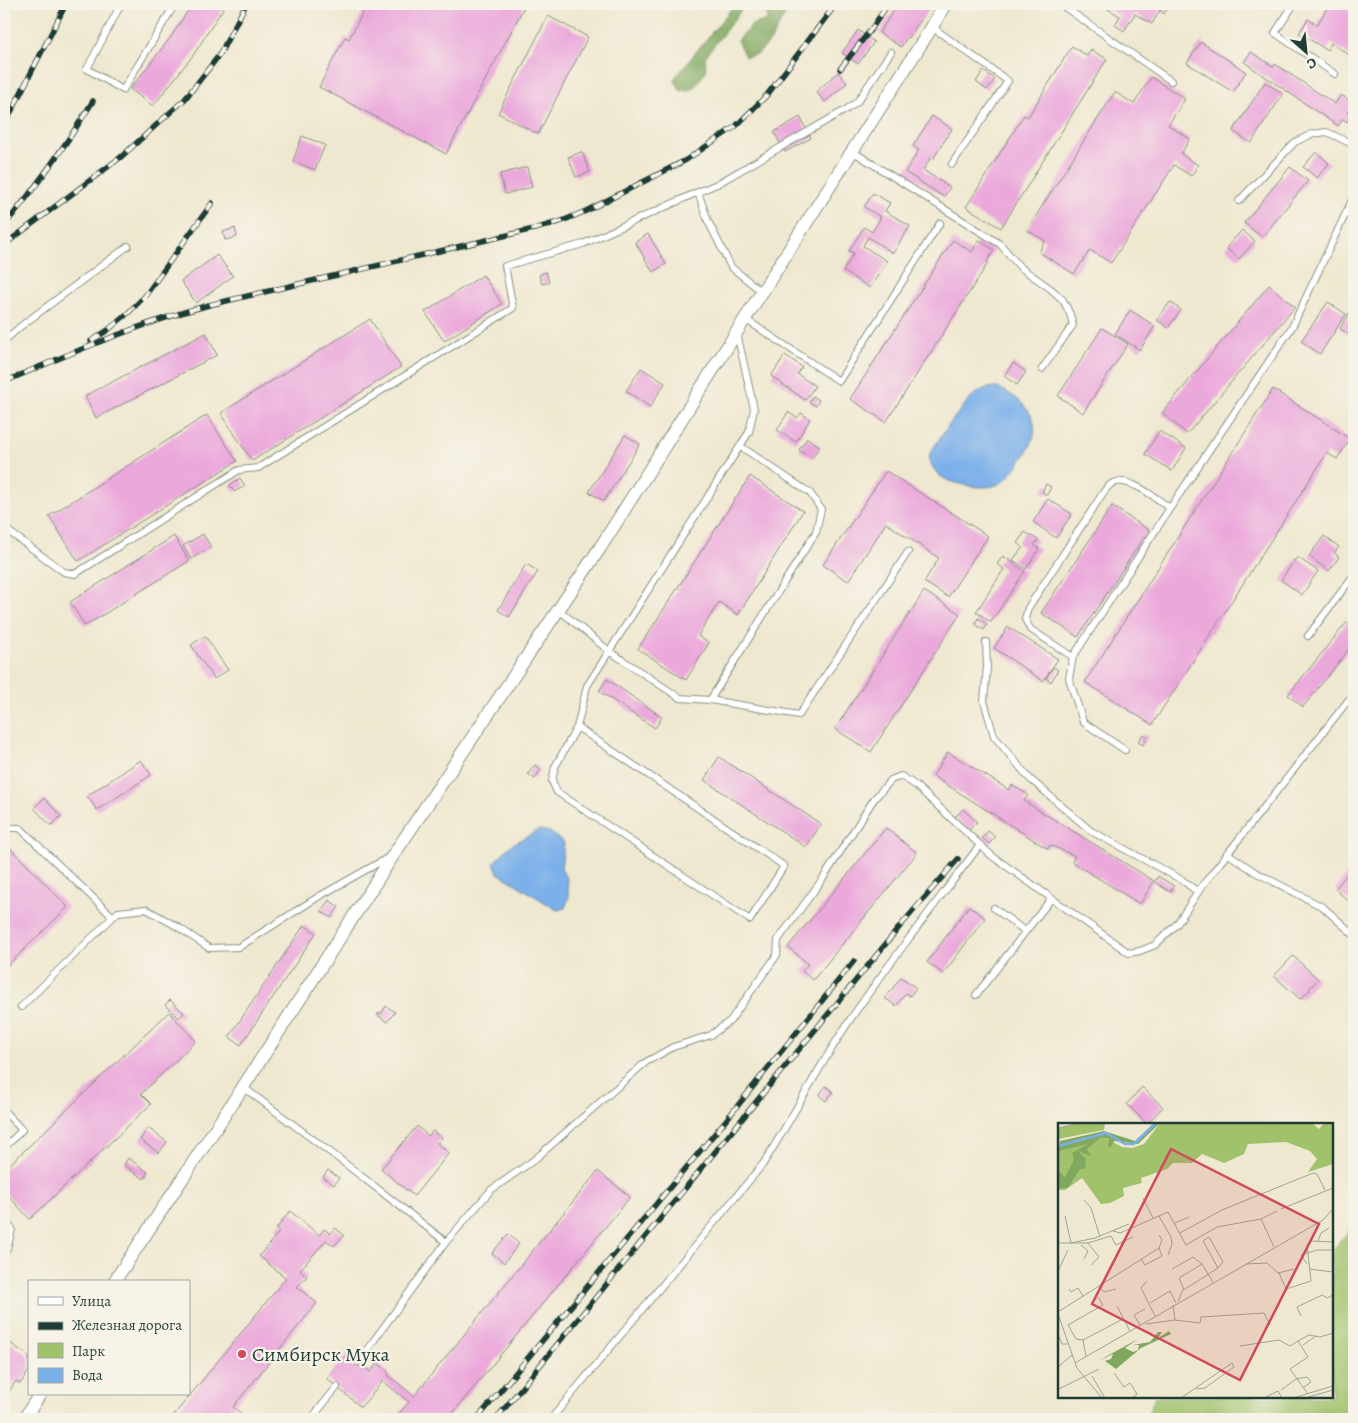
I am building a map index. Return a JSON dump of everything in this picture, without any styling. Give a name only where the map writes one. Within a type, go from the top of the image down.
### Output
[{"type":"street","points":[[115,1280],[394,854],[600,548],[945,4]]},
{"type":"street","points":[[24,1419],[39,1396]]},
{"type":"lane","points":[[121,4],[88,69],[123,90],[175,4]]},
{"type":"lane","points":[[1060,4],[1170,80]]},
{"type":"lane","points":[[1294,4],[1275,33],[1335,74]]},
{"type":"lane","points":[[932,27],[1008,81],[952,164]]},
{"type":"lane","points":[[4,528],[64,572],[76,574],[239,470],[258,468],[513,308],[505,266],[583,244],[729,177],[857,102],[891,52]]},
{"type":"lane","points":[[1239,201],[1295,142],[1312,134],[1327,132],[1354,145]]},
{"type":"lane","points":[[852,151],[1000,244],[1020,267],[1064,300],[1073,325],[1042,370]]},
{"type":"lane","points":[[698,192],[708,221],[731,267],[762,292]]},
{"type":"lane","points":[[1125,750],[1083,722],[1069,678],[1073,657],[1170,508],[1292,327],[1354,196]]},
{"type":"lane","points":[[745,319],[839,381],[940,223]]},
{"type":"lane","points":[[4,342],[21,326],[128,246]]},
{"type":"lane","points":[[577,727],[784,866],[750,920],[557,792],[552,781],[555,767],[577,727],[587,686],[750,432],[754,409],[737,332]]},
{"type":"lane","points":[[710,700],[816,532],[821,509],[810,493],[740,446]]},
{"type":"lane","points":[[1073,657],[1030,629],[1025,619],[1028,608],[1105,490],[1113,483],[1125,482],[1139,487],[1170,508]]},
{"type":"lane","points":[[559,610],[609,651],[680,698],[710,700],[800,715],[908,552]]},
{"type":"lane","points":[[1308,636],[1354,575]]},
{"type":"lane","points":[[986,642],[987,667],[984,701],[994,736],[1029,778],[1091,831],[1182,880],[1198,892]]},
{"type":"lane","points":[[358,1362],[446,1242],[491,1190],[534,1160],[646,1062],[673,1047],[711,1035],[730,1021],[777,955],[778,940],[824,877],[874,799],[891,780],[901,776],[915,785],[992,856],[1129,952],[1140,951],[1155,945],[1176,924],[1227,853],[1354,693]]},
{"type":"lane","points":[[4,828],[20,828],[113,917]]},
{"type":"lane","points":[[552,1419],[763,1164],[860,1005],[980,845]]},
{"type":"lane","points":[[1227,853],[1254,872],[1323,907],[1354,935]]},
{"type":"lane","points":[[21,1006],[118,912],[146,909],[178,927],[209,948],[239,947],[318,897],[394,854]]},
{"type":"lane","points":[[976,995],[1051,898]]},
{"type":"lane","points":[[994,908],[1025,931]]},
{"type":"lane","points":[[243,1087],[332,1153],[446,1242]]},
{"type":"lane","points":[[4,1111],[22,1130],[4,1148]]},
{"type":"lane","points":[[4,1220],[12,1229],[7,1249],[4,1253]]},
{"type":"lane","points":[[311,1419],[337,1387]]},
{"type":"green space","points":[[735,4],[746,4],[705,57],[706,71],[693,89],[681,91],[674,79]]},
{"type":"green space","points":[[758,4],[791,4],[770,42],[758,54],[745,57],[737,40],[752,25],[767,20],[766,9]]},
{"type":"green space","points":[[1354,1225],[1354,1419],[1146,1419],[1155,1398],[1333,1398],[1333,1250]]},
{"type":"water","points":[[993,387],[1003,390],[1014,397],[1031,414],[1035,429],[1031,445],[1013,471],[999,484],[990,487],[975,487],[946,479],[938,474],[932,466],[929,460],[930,453],[968,401],[982,390]]},
{"type":"water","points":[[539,830],[550,832],[564,843],[561,869],[567,879],[569,897],[565,908],[557,910],[498,873],[494,862],[511,845]]},
{"type":"building","points":[[192,4],[226,4],[194,54],[153,106],[130,89],[171,37]]},
{"type":"building","points":[[380,4],[518,4],[524,7],[446,154],[319,87],[345,37],[349,39],[366,6],[376,11]]},
{"type":"building","points":[[898,4],[931,4],[901,47],[879,33]]},
{"type":"building","points":[[1105,4],[1171,4],[1164,14],[1160,10],[1152,24],[1135,14],[1124,31],[1115,25],[1120,16],[1103,6]]},
{"type":"building","points":[[1320,4],[1354,4],[1354,58],[1331,43],[1327,50],[1299,33],[1308,19],[1317,25],[1327,8]]},
{"type":"building","points":[[548,16],[588,37],[538,134],[498,113]]},
{"type":"building","points":[[858,30],[874,42],[858,64],[842,53]]},
{"type":"building","points":[[1201,42],[1246,72],[1233,92],[1187,63]]},
{"type":"building","points":[[1072,46],[1087,56],[1091,50],[1107,59],[1001,228],[966,207],[1024,115],[1028,117]]},
{"type":"building","points":[[1251,52],[1274,67],[1275,64],[1335,104],[1341,95],[1354,103],[1347,112],[1351,115],[1347,122],[1343,119],[1338,126],[1244,62]]},
{"type":"building","points":[[983,71],[995,79],[987,90],[976,82]]},
{"type":"building","points":[[838,72],[847,83],[825,102],[816,92]]},
{"type":"building","points":[[1151,77],[1185,99],[1168,125],[1190,139],[1181,154],[1198,165],[1191,176],[1174,165],[1111,263],[1090,250],[1074,274],[1039,252],[1045,241],[1027,230],[1115,92],[1134,104]]},
{"type":"building","points":[[1265,82],[1283,94],[1251,143],[1233,131]]},
{"type":"building","points":[[932,116],[952,129],[933,159],[931,157],[923,170],[950,187],[944,197],[905,172],[919,150],[913,146]]},
{"type":"building","points":[[800,117],[811,138],[785,152],[774,132]]},
{"type":"building","points":[[302,136],[325,145],[315,170],[293,161]]},
{"type":"building","points":[[582,152],[590,172],[576,177],[568,157]]},
{"type":"building","points":[[1316,152],[1329,163],[1317,178],[1303,167]]},
{"type":"building","points":[[527,167],[532,187],[505,194],[500,174]]},
{"type":"building","points":[[1290,167],[1308,181],[1262,237],[1244,223]]},
{"type":"building","points":[[873,193],[890,203],[885,211],[910,226],[893,253],[868,237],[863,246],[887,261],[870,288],[843,271],[854,253],[849,251],[864,227],[872,232],[881,217],[864,207]]},
{"type":"building","points":[[235,228],[237,237],[225,240],[223,232]]},
{"type":"building","points":[[1242,230],[1255,241],[1239,259],[1226,248]]},
{"type":"building","points":[[648,234],[666,264],[653,272],[635,242]]},
{"type":"building","points":[[953,240],[972,252],[979,240],[994,250],[988,263],[886,422],[850,399]]},
{"type":"building","points":[[217,255],[233,276],[196,303],[181,281]]},
{"type":"building","points":[[546,272],[549,282],[542,284],[539,275]]},
{"type":"building","points":[[483,275],[502,304],[444,341],[425,312]]},
{"type":"building","points":[[1269,285],[1295,307],[1187,434],[1162,413]]},
{"type":"building","points":[[1170,302],[1181,310],[1168,328],[1157,320]]},
{"type":"building","points":[[1328,302],[1346,314],[1320,354],[1301,341]]},
{"type":"building","points":[[1354,304],[1354,337],[1340,329]]},
{"type":"building","points":[[1130,310],[1155,326],[1140,350],[1115,334]]},
{"type":"building","points":[[370,319],[401,367],[252,461],[221,413]]},
{"type":"building","points":[[1102,328],[1128,344],[1083,413],[1058,396]]},
{"type":"building","points":[[206,333],[217,355],[96,418],[85,396]]},
{"type":"building","points":[[785,355],[802,367],[797,374],[815,386],[805,400],[771,376]]},
{"type":"building","points":[[1013,363],[1026,372],[1017,385],[1004,376]]},
{"type":"building","points":[[641,368],[665,383],[650,407],[626,391]]},
{"type":"building","points":[[1273,389],[1350,439],[1337,459],[1327,453],[1152,725],[1085,682]]},
{"type":"building","points":[[813,396],[819,400],[816,406],[809,402]]},
{"type":"building","points":[[788,412],[797,418],[801,413],[810,419],[796,442],[777,430]]},
{"type":"building","points":[[207,415],[237,461],[78,561],[49,516]]},
{"type":"building","points":[[1159,431],[1186,448],[1172,471],[1145,454]]},
{"type":"building","points":[[625,435],[640,444],[604,501],[589,492]]},
{"type":"building","points":[[807,438],[820,446],[812,458],[799,450]]},
{"type":"building","points":[[886,471],[988,536],[948,597],[924,582],[939,558],[886,523],[848,581],[823,565]]},
{"type":"building","points":[[750,476],[803,511],[738,615],[719,602],[698,636],[709,643],[686,680],[638,649]]},
{"type":"building","points":[[240,478],[245,486],[234,492],[230,485]]},
{"type":"building","points":[[1046,484],[1051,487],[1047,495],[1042,492]]},
{"type":"building","points":[[1048,499],[1072,514],[1056,538],[1033,522]]},
{"type":"building","points":[[1112,506],[1149,530],[1078,637],[1041,613]]},
{"type":"building","points":[[1025,532],[1038,540],[1034,545],[1039,549],[1026,569],[1013,560],[1023,547],[1017,543]]},
{"type":"building","points":[[203,534],[211,547],[191,559],[183,546]]},
{"type":"building","points":[[174,536],[189,561],[85,626],[70,602]]},
{"type":"building","points":[[1324,536],[1339,547],[1334,553],[1339,557],[1329,571],[1309,556]]},
{"type":"building","points":[[1003,556],[1025,571],[991,622],[976,612],[1004,569],[997,564]]},
{"type":"building","points":[[1297,557],[1318,571],[1302,595],[1281,580]]},
{"type":"building","points":[[526,564],[538,571],[509,617],[498,610]]},
{"type":"building","points":[[924,591],[960,614],[871,752],[835,729]]},
{"type":"building","points":[[978,618],[987,624],[984,630],[975,624]]},
{"type":"building","points":[[1347,622],[1354,628],[1354,643],[1303,707],[1288,695]]},
{"type":"building","points":[[1008,627],[1058,659],[1043,681],[994,648]]},
{"type":"building","points":[[205,636],[228,670],[214,679],[191,645]]},
{"type":"building","points":[[1053,667],[1058,670],[1051,682],[1046,678]]},
{"type":"building","points":[[607,679],[662,717],[655,728],[599,691]]},
{"type":"building","points":[[1143,734],[1148,737],[1143,745],[1138,742]]},
{"type":"building","points":[[948,752],[1009,790],[1012,785],[1028,795],[1024,801],[1154,881],[1140,904],[1072,862],[1075,856],[1050,845],[1048,849],[933,776]]},
{"type":"building","points":[[719,757],[821,824],[806,847],[704,780]]},
{"type":"building","points":[[141,760],[151,775],[97,810],[87,796]]},
{"type":"building","points":[[535,765],[541,769],[535,779],[528,774]]},
{"type":"building","points":[[44,798],[61,816],[51,826],[34,808]]},
{"type":"building","points":[[963,809],[977,822],[969,830],[955,817]]},
{"type":"building","points":[[886,828],[917,853],[813,980],[802,971],[808,964],[788,947]]},
{"type":"building","points":[[988,831],[995,837],[989,844],[982,838]]},
{"type":"building","points":[[10,848],[68,907],[4,969],[4,855]]},
{"type":"building","points":[[1354,866],[1354,906],[1335,889]]},
{"type":"building","points":[[1158,876],[1174,886],[1170,892],[1155,882]]},
{"type":"building","points":[[329,900],[339,907],[331,918],[321,911]]},
{"type":"building","points":[[969,906],[985,918],[943,974],[927,962]]},
{"type":"building","points":[[304,925],[316,933],[241,1045],[229,1037]]},
{"type":"building","points":[[1293,956],[1318,979],[1300,999],[1274,976]]},
{"type":"building","points":[[901,977],[916,988],[910,996],[906,993],[896,1006],[885,998]]},
{"type":"building","points":[[170,1000],[184,1013],[179,1018],[165,1005]]},
{"type":"building","points":[[386,1006],[395,1012],[387,1022],[377,1015],[381,1014]]},
{"type":"building","points":[[169,1012],[196,1041],[141,1094],[151,1104],[30,1219],[4,1191],[4,1170]]},
{"type":"building","points":[[826,1086],[833,1092],[826,1101],[819,1095]]},
{"type":"building","points":[[1142,1087],[1163,1107],[1146,1123],[1127,1104]]},
{"type":"building","points":[[417,1126],[428,1136],[433,1131],[442,1138],[437,1143],[449,1153],[414,1196],[381,1169]]},
{"type":"building","points":[[148,1128],[167,1142],[159,1153],[140,1140]]},
{"type":"building","points":[[128,1158],[148,1172],[144,1179],[124,1165]]},
{"type":"building","points":[[328,1170],[339,1178],[334,1185],[323,1177]]},
{"type":"building","points":[[598,1171],[630,1197],[448,1419],[402,1419],[397,1416],[409,1402],[383,1381],[361,1407],[327,1379],[347,1354],[370,1372],[378,1363],[389,1373],[388,1375],[414,1396]]},
{"type":"building","points":[[290,1211],[319,1235],[324,1229],[331,1234],[335,1228],[344,1235],[334,1246],[326,1240],[300,1270],[307,1276],[297,1287],[317,1303],[233,1407],[248,1419],[234,1419],[227,1413],[222,1419],[177,1419],[173,1416],[286,1278],[259,1256],[279,1232],[276,1229]]},
{"type":"building","points":[[508,1234],[519,1244],[504,1263],[492,1253]]},
{"type":"building","points":[[4,1339],[28,1355],[28,1372],[20,1384],[16,1381],[4,1399]]},
{"type":"railway","points":[[4,126],[66,4]]},
{"type":"railway","points":[[4,245],[121,157],[185,99],[220,54],[246,4]]},
{"type":"railway","points":[[4,382],[105,340],[156,321],[209,305],[538,228],[586,211],[686,160],[736,126],[767,95],[836,4]]},
{"type":"railway","points":[[840,69],[888,4]]},
{"type":"railway","points":[[4,226],[51,165],[93,101]]},
{"type":"railway","points":[[91,341],[108,330],[145,296],[212,203]]},
{"type":"railway","points":[[496,1419],[902,924],[958,859]]},
{"type":"railway","points":[[477,1419],[731,1114],[854,961]]},
{"type":"place","name":"Симбирск Мука","points":[[242,1354]]}]
